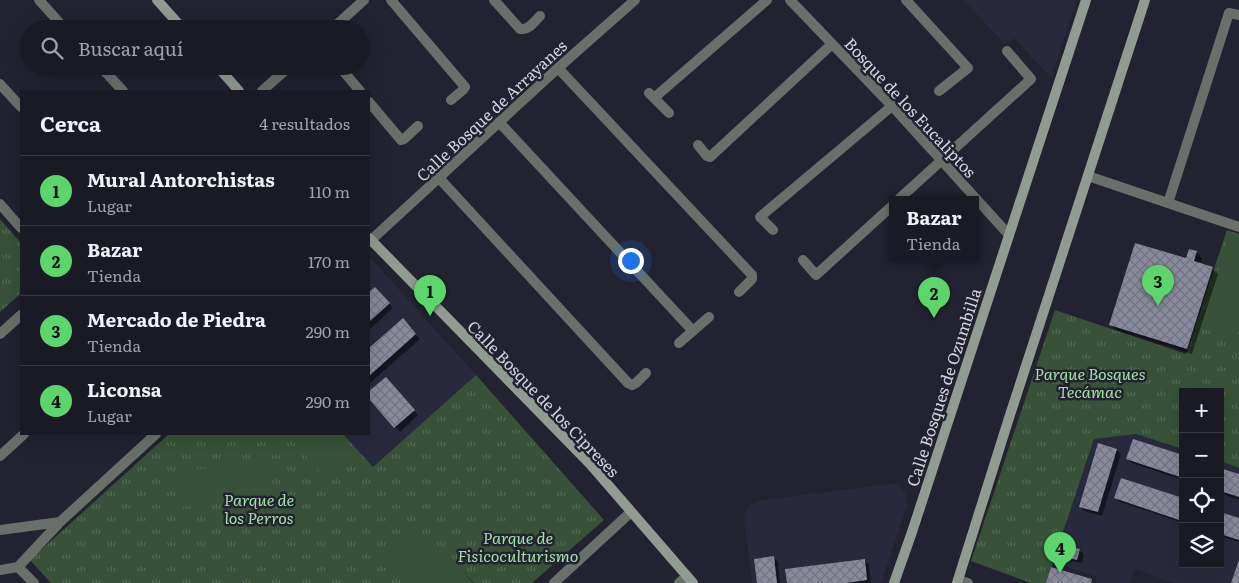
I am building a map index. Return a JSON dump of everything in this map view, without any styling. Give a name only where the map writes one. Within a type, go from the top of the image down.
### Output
[{"type":"main road","points":[[157,0],[175,20]]},
{"type":"main road","name":"Calle Bosques de Ozumbilla","points":[[894,583],[1086,0]]},
{"type":"main road","points":[[961,582],[1145,0]]},
{"type":"main road","points":[[225,75],[238,90]]},
{"type":"main road","name":"Calle Bosque de los Cipreses","points":[[370,241],[590,464],[690,579]]},
{"type":"street","points":[[39,0],[57,20]]},
{"type":"street","points":[[342,20],[364,0]]},
{"type":"street","points":[[391,0],[465,87],[451,100]]},
{"type":"street","points":[[494,0],[520,29],[524,30],[540,16]]},
{"type":"street","name":"Calle Bosque de Arrayanes","points":[[370,239],[635,0]]},
{"type":"street","points":[[669,113],[651,95],[767,0]]},
{"type":"street","name":"Bosque de los Eucaliptos","points":[[790,0],[892,106],[973,196]]},
{"type":"street","points":[[906,0],[968,68],[940,91]]},
{"type":"street","points":[[1168,203],[1229,13],[1239,15]]},
{"type":"street","points":[[698,145],[710,157],[832,44]]},
{"type":"street","points":[[902,196],[1031,79],[1007,51]]},
{"type":"street","points":[[558,68],[752,275],[752,279],[739,292]]},
{"type":"street","points":[[108,75],[122,90]]},
{"type":"street","points":[[263,90],[280,75]]},
{"type":"street","points":[[346,75],[359,90]]},
{"type":"street","points":[[0,84],[20,106]]},
{"type":"street","points":[[370,103],[401,140],[418,126]]},
{"type":"street","points":[[773,230],[760,217],[892,106]]},
{"type":"street","points":[[499,122],[693,331]]},
{"type":"street","points":[[1088,176],[1239,227]]},
{"type":"street","points":[[439,178],[628,384],[636,383],[646,373]]},
{"type":"street","name":"Bosque de los Eucaliptos","points":[[979,202],[1009,235]]},
{"type":"street","points":[[0,204],[20,227]]},
{"type":"street","points":[[803,260],[816,275],[889,209]]},
{"type":"street","points":[[0,334],[20,316]]},
{"type":"street","points":[[679,343],[709,317]]},
{"type":"street","points":[[0,456],[23,435]]},
{"type":"street","points":[[0,570],[18,567],[60,522],[155,435]]},
{"type":"street","points":[[554,583],[631,512]]},
{"type":"street","points":[[0,530],[60,522]]},
{"type":"street","points":[[18,567],[34,583]]},
{"type":"street","points":[[679,583],[690,579]]},
{"type":"shaded area","points":[[963,0],[1077,0],[1051,78],[1014,38],[1005,44]]},
{"type":"shaded area","points":[[370,257],[476,375],[373,467],[344,435],[370,435]]},
{"type":"shaded area","points":[[1136,434],[1179,448],[1179,568],[1224,568],[1224,462],[1239,468],[1239,583],[1174,583],[1135,569],[1130,583],[1095,583],[1097,577],[1053,562],[1094,439]]},
{"type":"shaded area","points":[[890,484],[901,488],[905,493],[907,506],[881,583],[752,583],[744,520],[745,513],[750,505],[763,500]]},
{"type":"green space","points":[[0,219],[20,242],[20,294],[0,312]]},
{"type":"green space","name":"Parque Bosques Tecámac","points":[[1227,230],[1239,234],[1239,468],[1224,462],[1224,388],[1179,388],[1179,448],[1136,434],[1094,439],[1046,583],[1031,583],[971,561],[1055,310],[1186,354]]},
{"type":"green space","points":[[1229,238],[1239,241],[1239,327],[1235,339],[1200,328]]},
{"type":"green space","name":"Parque de los Perros","points":[[476,375],[604,520],[532,583],[474,583],[462,570],[473,583],[51,583],[30,560],[168,435],[344,435],[373,467]]},
{"type":"green space","points":[[292,435],[340,435],[356,452],[326,478],[289,437]]},
{"type":"green space","points":[[270,461],[274,496],[179,507],[176,472]]},
{"type":"green space","points":[[413,529],[462,583],[410,583],[385,555]]},
{"type":"building","points":[[1135,243],[1186,258],[1189,249],[1197,251],[1194,261],[1213,267],[1187,349],[1109,325]]},
{"type":"building","points":[[375,287],[390,303],[370,321],[370,291]]},
{"type":"building","points":[[403,318],[416,334],[370,375],[370,347]]},
{"type":"building","points":[[386,377],[415,410],[394,428],[370,400],[370,390]]},
{"type":"building","points":[[1133,439],[1179,454],[1179,477],[1126,459]]},
{"type":"building","points":[[1098,443],[1117,449],[1098,512],[1079,507]]},
{"type":"building","points":[[1224,469],[1239,474],[1239,497],[1224,492]]},
{"type":"building","points":[[1121,478],[1179,497],[1179,520],[1114,498]]},
{"type":"building","points":[[1224,513],[1239,518],[1239,540],[1224,535]]},
{"type":"building","points":[[1064,545],[1080,549],[1077,560],[1061,556]]},
{"type":"building","points":[[774,556],[777,583],[757,583],[754,559]]},
{"type":"building","points":[[865,559],[867,580],[846,583],[787,583],[785,569]]},
{"type":"building","points":[[1239,560],[1239,583],[1231,583]]},
{"type":"building","points":[[1051,567],[1092,579],[1091,583],[1046,583]]},
{"type":"place","name":"Mercado de Piedra","points":[[1158,306]]},
{"type":"place","name":"Mural Antorchistas","points":[[430,316]]},
{"type":"place","name":"Bazar","points":[[934,318]]},
{"type":"place","name":"Liconsa","points":[[1060,573]]},
{"type":"park label","name":"Parque de Fisicoculturismo","points":[[518,546]]}]
